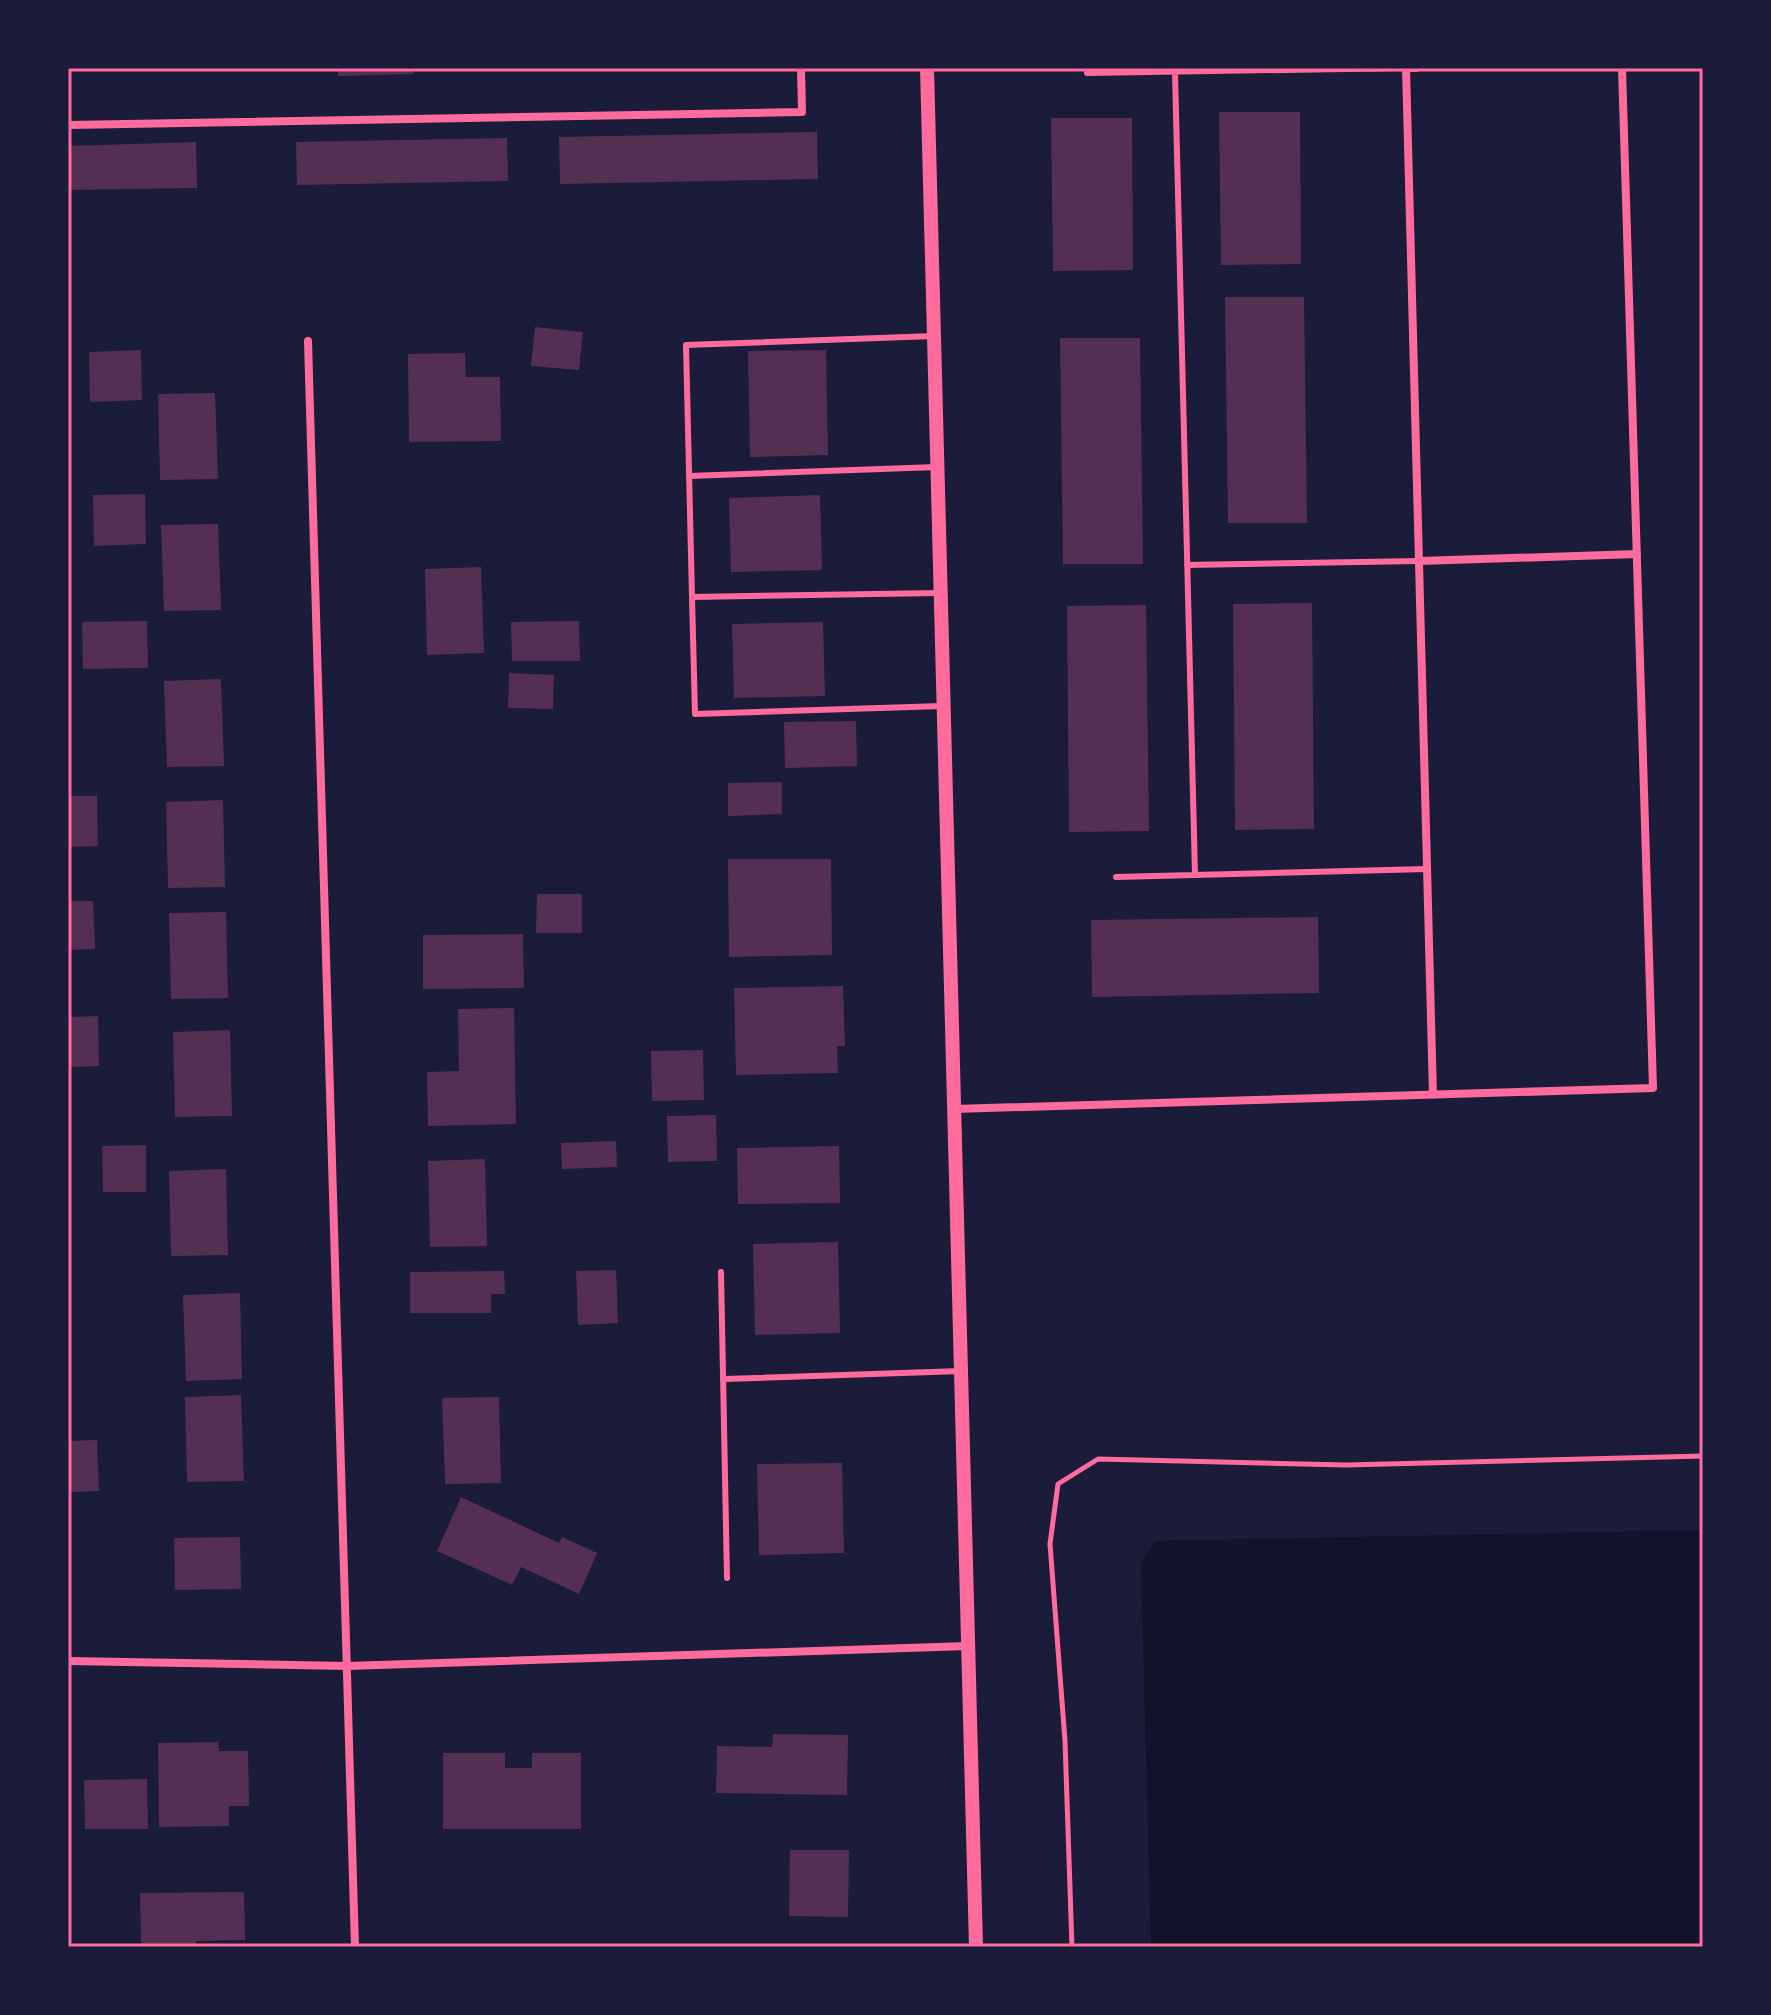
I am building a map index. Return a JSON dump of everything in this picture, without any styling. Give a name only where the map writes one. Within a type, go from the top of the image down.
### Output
[{"type":"street","points":[[68,125],[802,112],[801,68]]},
{"type":"street","points":[[927,68],[976,1947]]},
{"type":"street","points":[[1416,68],[1406,68],[1433,1095]]},
{"type":"street","points":[[954,1109],[1653,1088],[1622,68]]},
{"type":"street","points":[[308,341],[355,1947]]},
{"type":"street","points":[[1419,561],[1637,554]]},
{"type":"street","points":[[68,1661],[347,1666],[968,1646]]},
{"type":"lane","points":[[1087,73],[1406,68]]},
{"type":"lane","points":[[1175,73],[1195,875]]},
{"type":"lane","points":[[934,336],[686,345],[689,476],[695,714],[943,706]]},
{"type":"lane","points":[[689,476],[937,467]]},
{"type":"lane","points":[[1187,565],[1419,561]]},
{"type":"lane","points":[[692,597],[940,593]]},
{"type":"lane","points":[[1116,877],[1427,869]]},
{"type":"lane","points":[[721,1272],[727,1578]]},
{"type":"lane","points":[[725,1379],[961,1371]]},
{"type":"path","points":[[1072,1947],[1065,1741],[1050,1544],[1058,1484],[1098,1459],[1346,1465],[1703,1456]]},
{"type":"shaded area","points":[[1703,1530],[1703,1947],[1151,1947],[1141,1563],[1155,1541]]},
{"type":"building","points":[[338,68],[413,68],[414,74],[338,76]]},
{"type":"building","points":[[1219,112],[1300,112],[1301,264],[1221,265]]},
{"type":"building","points":[[1051,118],[1132,118],[1133,270],[1053,271]]},
{"type":"building","points":[[817,132],[818,179],[560,184],[559,137]]},
{"type":"building","points":[[507,138],[508,181],[297,185],[296,142]]},
{"type":"building","points":[[196,142],[197,188],[68,190],[68,146]]},
{"type":"building","points":[[1225,297],[1304,297],[1307,523],[1228,523]]},
{"type":"building","points":[[535,327],[583,332],[579,370],[531,366]]},
{"type":"building","points":[[1060,338],[1140,338],[1143,564],[1063,564]]},
{"type":"building","points":[[141,350],[142,400],[90,402],[89,352]]},
{"type":"building","points":[[826,350],[828,455],[750,457],[748,351]]},
{"type":"building","points":[[465,353],[466,377],[500,377],[501,441],[409,442],[408,354]]},
{"type":"building","points":[[215,393],[218,479],[160,480],[158,394]]},
{"type":"building","points":[[145,494],[146,544],[94,546],[93,495]]},
{"type":"building","points":[[820,495],[822,570],[731,572],[729,498]]},
{"type":"building","points":[[218,524],[221,610],[164,611],[161,525]]},
{"type":"building","points":[[481,567],[484,653],[427,655],[425,569]]},
{"type":"building","points":[[1312,603],[1314,829],[1235,830],[1233,604]]},
{"type":"building","points":[[1146,605],[1149,831],[1069,832],[1067,606]]},
{"type":"building","points":[[147,621],[148,668],[83,669],[82,622]]},
{"type":"building","points":[[579,621],[580,661],[512,661],[511,622]]},
{"type":"building","points":[[823,622],[825,696],[734,698],[732,624]]},
{"type":"building","points":[[509,673],[554,675],[553,709],[508,708]]},
{"type":"building","points":[[221,679],[224,766],[167,767],[164,681]]},
{"type":"building","points":[[856,721],[857,766],[785,768],[784,722]]},
{"type":"building","points":[[782,782],[782,814],[728,816],[728,783]]},
{"type":"building","points":[[68,796],[97,796],[98,846],[68,847]]},
{"type":"building","points":[[223,800],[225,887],[168,888],[166,802]]},
{"type":"building","points":[[728,859],[831,859],[832,955],[729,957]]},
{"type":"building","points":[[537,894],[582,894],[582,933],[536,933]]},
{"type":"building","points":[[68,901],[93,901],[95,949],[68,950]]},
{"type":"building","points":[[226,912],[228,998],[171,999],[169,913]]},
{"type":"building","points":[[1318,917],[1319,993],[1092,997],[1091,920]]},
{"type":"building","points":[[523,934],[524,988],[423,989],[423,935]]},
{"type":"building","points":[[843,986],[845,1046],[837,1046],[838,1073],[736,1075],[734,988]]},
{"type":"building","points":[[514,1008],[516,1124],[428,1126],[427,1072],[459,1071],[458,1009]]},
{"type":"building","points":[[98,1016],[99,1066],[68,1067],[68,1017]]},
{"type":"building","points":[[230,1030],[232,1116],[175,1117],[173,1032]]},
{"type":"building","points":[[703,1050],[704,1100],[652,1101],[651,1051]]},
{"type":"building","points":[[716,1115],[717,1161],[668,1162],[667,1116]]},
{"type":"building","points":[[616,1141],[617,1167],[562,1169],[561,1143]]},
{"type":"building","points":[[146,1145],[146,1192],[103,1192],[102,1146]]},
{"type":"building","points":[[839,1146],[840,1203],[738,1204],[737,1148]]},
{"type":"building","points":[[485,1159],[487,1246],[430,1247],[428,1161]]},
{"type":"building","points":[[226,1169],[228,1255],[171,1256],[169,1171]]},
{"type":"building","points":[[838,1242],[840,1333],[755,1335],[753,1244]]},
{"type":"building","points":[[616,1270],[618,1323],[578,1325],[576,1271]]},
{"type":"building","points":[[504,1271],[505,1294],[491,1294],[491,1313],[410,1313],[410,1272]]},
{"type":"building","points":[[240,1293],[242,1379],[186,1381],[183,1295]]},
{"type":"building","points":[[241,1395],[244,1481],[187,1482],[185,1397]]},
{"type":"building","points":[[499,1397],[501,1483],[445,1484],[442,1398]]},
{"type":"building","points":[[97,1440],[99,1491],[68,1492],[68,1441]]},
{"type":"building","points":[[842,1463],[844,1553],[759,1555],[757,1464]]},
{"type":"building","points":[[461,1497],[559,1543],[562,1537],[597,1553],[579,1594],[521,1567],[512,1585],[437,1551]]},
{"type":"building","points":[[240,1537],[241,1589],[175,1590],[174,1538]]},
{"type":"building","points":[[773,1734],[848,1735],[847,1795],[716,1793],[717,1746],[772,1747]]},
{"type":"building","points":[[218,1742],[219,1751],[248,1751],[249,1806],[229,1806],[229,1826],[159,1827],[158,1743]]},
{"type":"building","points":[[443,1753],[505,1753],[505,1768],[532,1768],[532,1753],[581,1753],[581,1829],[443,1829]]},
{"type":"building","points":[[147,1779],[148,1829],[85,1829],[84,1780]]},
{"type":"building","points":[[790,1850],[849,1850],[848,1917],[789,1916]]},
{"type":"building","points":[[244,1892],[245,1940],[196,1941],[196,1947],[141,1947],[140,1893]]}]
